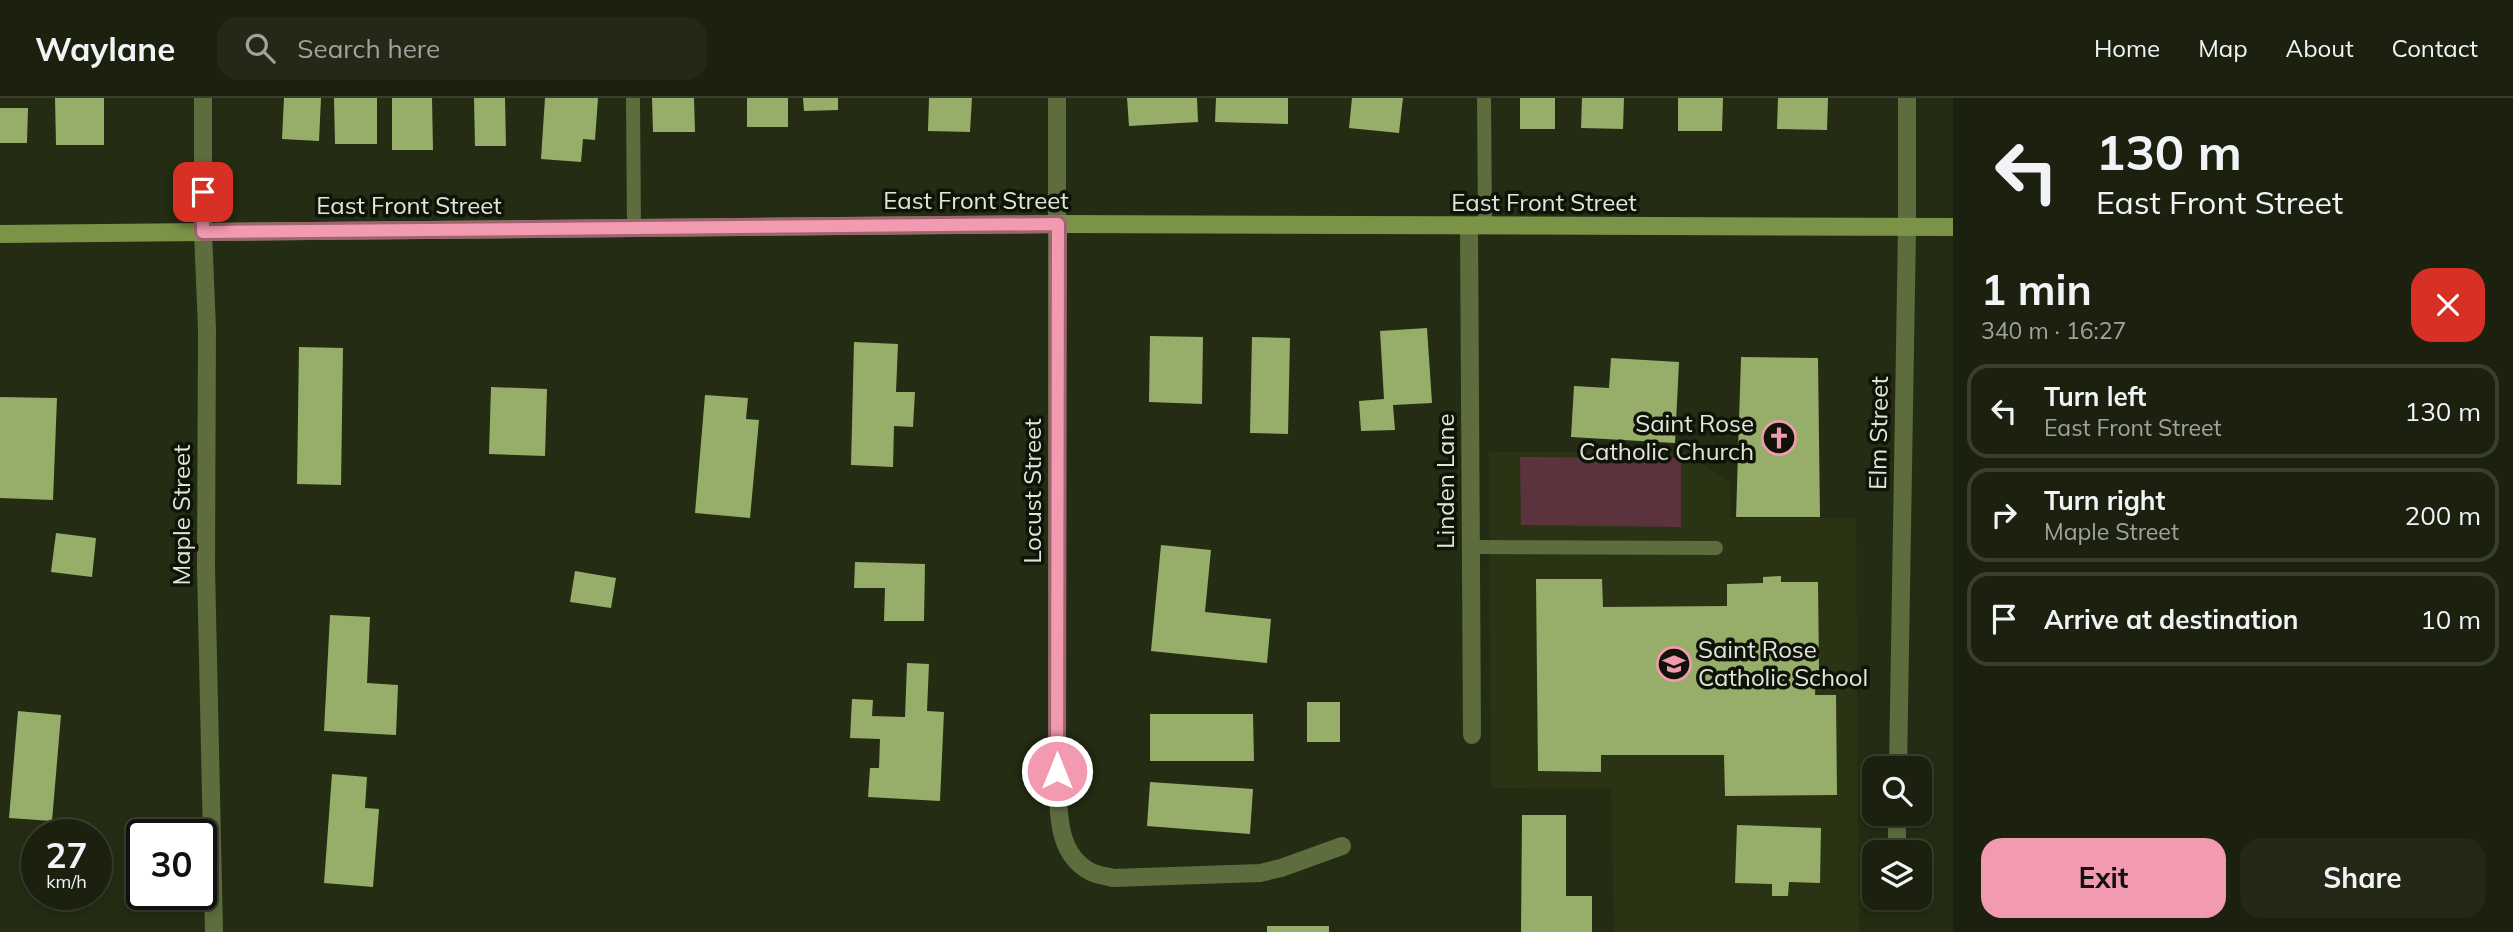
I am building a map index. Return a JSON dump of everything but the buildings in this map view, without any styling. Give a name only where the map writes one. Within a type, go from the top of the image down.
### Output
[{"type":"main road","name":"East Front Street","points":[[0,234],[1058,224],[1953,228]]},
{"type":"street","name":"Maple Street","points":[[203,98],[203,232],[207,328],[206,567],[214,932]]},
{"type":"street","name":"Locust Street","points":[[1057,98],[1061,834],[1070,853],[1091,872],[1113,878],[1260,873],[1342,846]]},
{"type":"street","name":"Elm Street","points":[[1898,756],[1907,98]]},
{"type":"street","name":"Linden Lane","points":[[1472,735],[1471,547],[1477,227]]},
{"type":"street","points":[[1896,839],[1897,826]]},
{"type":"lane","points":[[633,98],[634,229]]},
{"type":"lane","points":[[1477,227],[1484,98]]},
{"type":"lane","points":[[1471,547],[1716,548]]},
{"type":"shaded area","name":"Saint Rose Catholic School","points":[[1489,452],[1685,452],[1730,482],[1731,518],[1856,518],[1859,932],[1614,932],[1611,789],[1491,788]]},
{"type":"shaded area","points":[[1520,457],[1681,458],[1681,527],[1521,525]]},
{"type":"place","name":"Saint Rose Catholic Church","points":[[1779,438]]},
{"type":"place","name":"Saint Rose Catholic School","points":[[1674,664]]},
{"type":"route","points":[[203,192],[203,232],[1058,224],[1057,771]]}]
